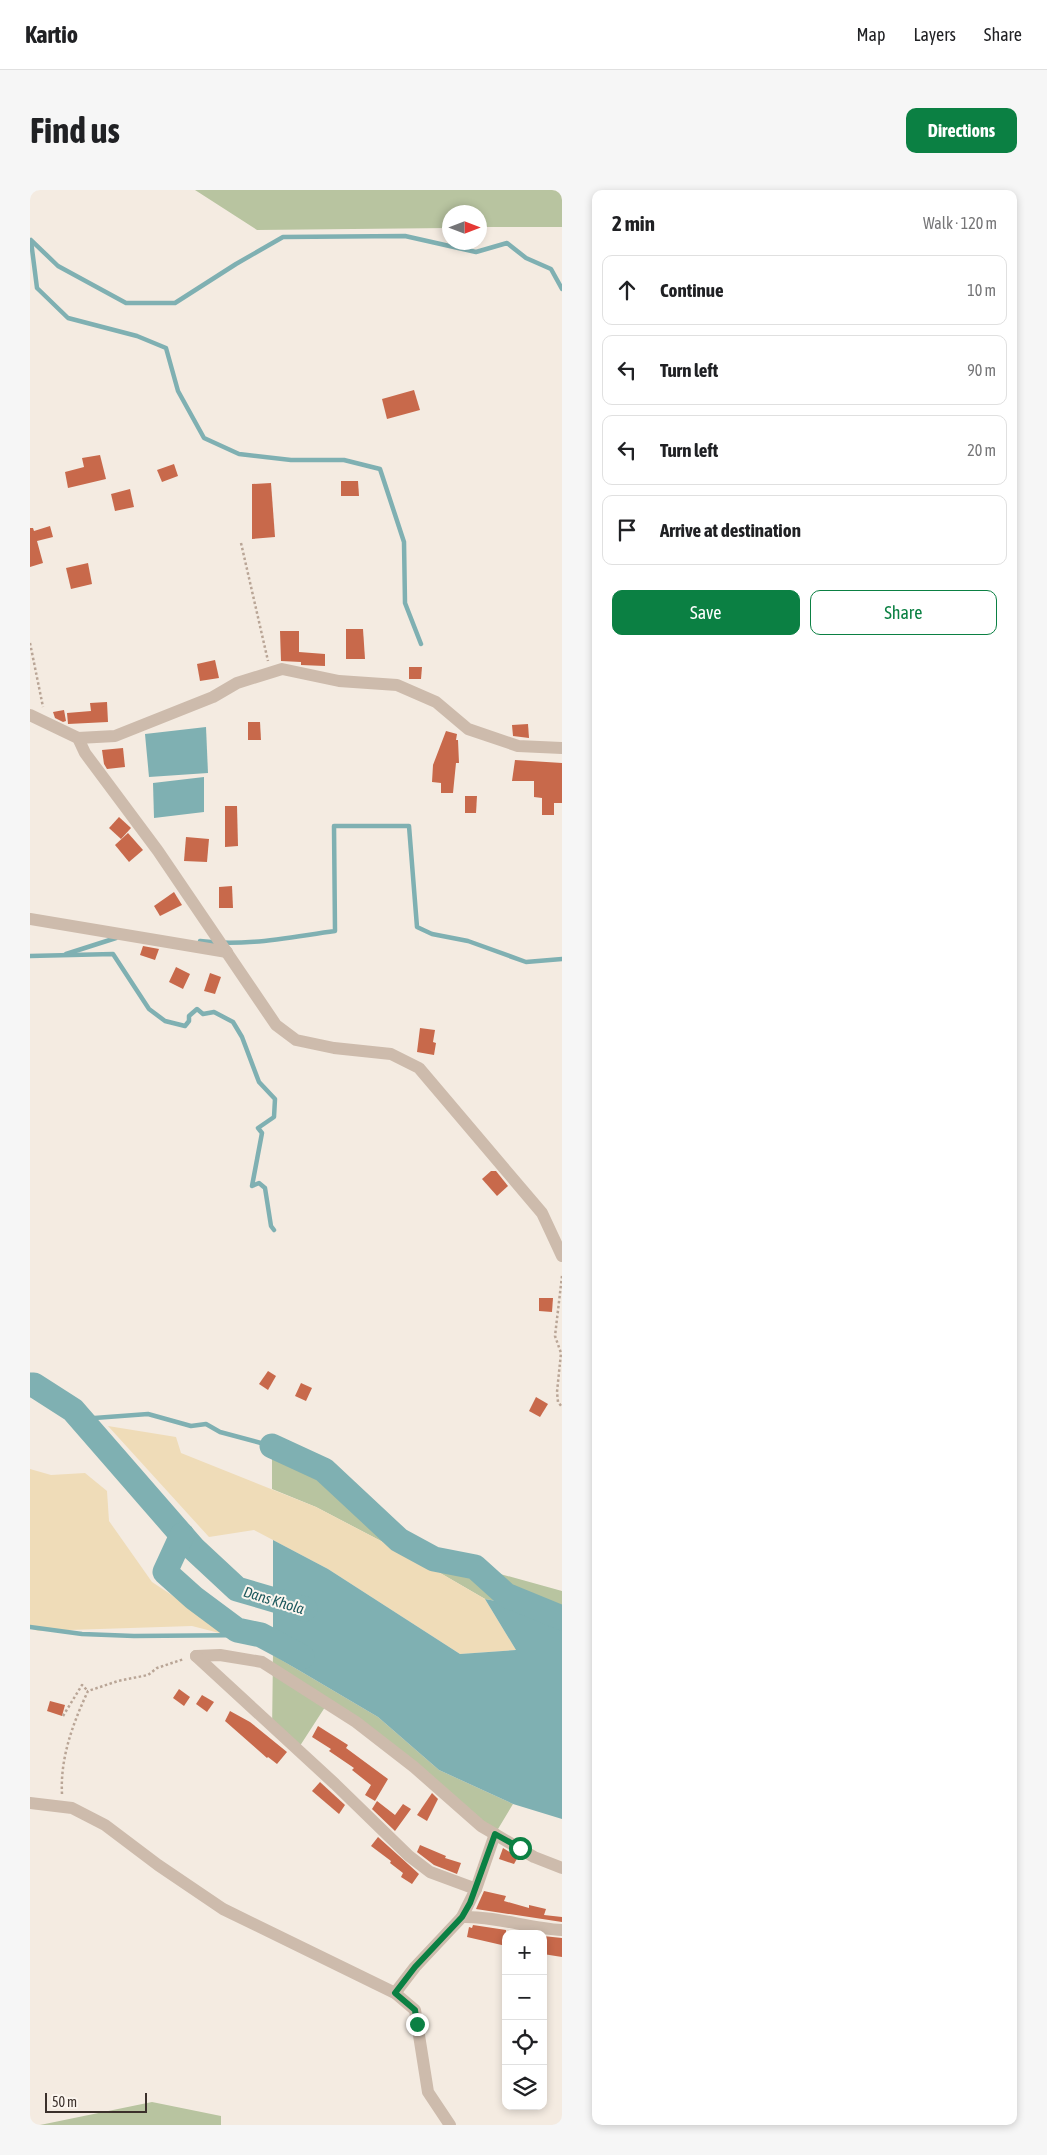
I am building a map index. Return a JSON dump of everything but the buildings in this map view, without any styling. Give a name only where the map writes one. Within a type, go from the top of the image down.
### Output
[{"type":"street","points":[[30,715],[78,738],[115,736],[213,696],[237,684],[282,669],[339,681],[397,685],[436,702],[468,729],[518,746],[562,748]]},
{"type":"street","points":[[78,738],[85,753],[158,851],[257,994],[276,1025],[296,1040],[334,1048],[392,1054],[419,1068],[542,1212],[562,1256]]},
{"type":"street","points":[[30,920],[227,952]]},
{"type":"street","points":[[196,1656],[220,1655],[262,1662],[356,1722],[414,1767],[481,1826],[534,1857],[562,1868]]},
{"type":"street","points":[[196,1656],[409,1856],[430,1872],[476,1889]]},
{"type":"street","points":[[30,1804],[72,1808],[105,1825],[158,1866],[223,1908],[395,1993],[415,2010],[428,2092],[450,2125]]},
{"type":"street","points":[[395,1993],[415,1967],[462,1917],[476,1889],[495,1834]]},
{"type":"street","points":[[462,1917],[480,1916],[522,1926],[562,1930]]},
{"type":"path","points":[[241,543],[270,673]]},
{"type":"path","points":[[30,643],[46,723]]},
{"type":"path","points":[[562,1276],[555,1336],[560,1353],[557,1392],[558,1402],[562,1407]]},
{"type":"path","points":[[62,1808],[61,1776],[73,1723],[88,1691],[132,1677],[148,1675],[157,1668],[196,1656]]},
{"type":"path","points":[[62,1716],[82,1685],[88,1691]]},
{"type":"green space","points":[[195,190],[562,190],[562,227],[487,227],[487,205],[442,205],[442,228],[257,230]]},
{"type":"green space","points":[[272,1446],[324,1470],[399,1540],[434,1559],[475,1567],[562,1591],[562,1623],[507,1603],[485,1599],[423,1563],[316,1507],[272,1489]]},
{"type":"green space","points":[[273,1655],[378,1717],[439,1770],[513,1804],[495,1834],[327,1704],[296,1752],[272,1732]]},
{"type":"green space","points":[[152,2102],[221,2116],[221,2125],[40,2125]]},
{"type":"sand","points":[[108,1426],[176,1437],[181,1453],[316,1507],[423,1563],[485,1599],[516,1650],[460,1654],[328,1569],[254,1530],[209,1537]]},
{"type":"sand","points":[[30,1469],[51,1475],[85,1473],[107,1491],[109,1521],[152,1582],[235,1637],[192,1626],[38,1631],[30,1628]]},
{"type":"water","points":[[206,727],[208,773],[149,777],[145,734]]},
{"type":"water","points":[[204,777],[204,812],[154,818],[153,783]]},
{"type":"water","points":[[273,1540],[328,1569],[460,1654],[516,1650],[485,1599],[507,1603],[562,1623],[562,1819],[513,1804],[439,1770],[378,1717],[273,1655]]},
{"type":"waterway","points":[[31,240],[58,266],[126,303],[175,303],[283,237],[405,236],[476,252],[507,243],[526,258],[551,269],[562,289]]},
{"type":"waterway","points":[[31,241],[37,288],[68,318],[137,336],[166,348],[178,391],[204,438],[239,454],[291,460],[344,460],[380,469],[404,542],[405,603],[421,644]]},
{"type":"waterway","points":[[200,941],[217,943],[251,942],[335,931],[334,826],[409,826],[417,927],[432,934],[468,941],[526,962],[562,959]]},
{"type":"waterway","points":[[66,954],[116,938]]},
{"type":"waterway","points":[[30,956],[113,954],[149,1009],[165,1021],[185,1026],[189,1021],[189,1016],[197,1009],[203,1014],[214,1012],[233,1022],[242,1037],[259,1082],[275,1099],[274,1117],[258,1128],[262,1133],[252,1186],[259,1183],[265,1188],[271,1226],[274,1230]]},
{"type":"waterway","name":"Dans Khola","points":[[30,1385],[34,1385],[73,1410],[194,1549],[237,1589],[305,1609]]},
{"type":"waterway","points":[[81,1419],[148,1414],[191,1426],[206,1424],[220,1432],[272,1446]]},
{"type":"waterway","points":[[272,1446],[324,1470],[399,1540],[434,1559],[475,1567],[506,1595],[562,1618]]},
{"type":"waterway","points":[[182,1535],[165,1572],[194,1598],[237,1630],[261,1635],[302,1657]]},
{"type":"waterway","points":[[30,1627],[82,1634],[134,1636],[261,1635]]},
{"type":"route","points":[[417,2024],[415,2010],[395,1993],[415,1967],[462,1917],[470,1903],[495,1834],[520,1848]]}]
